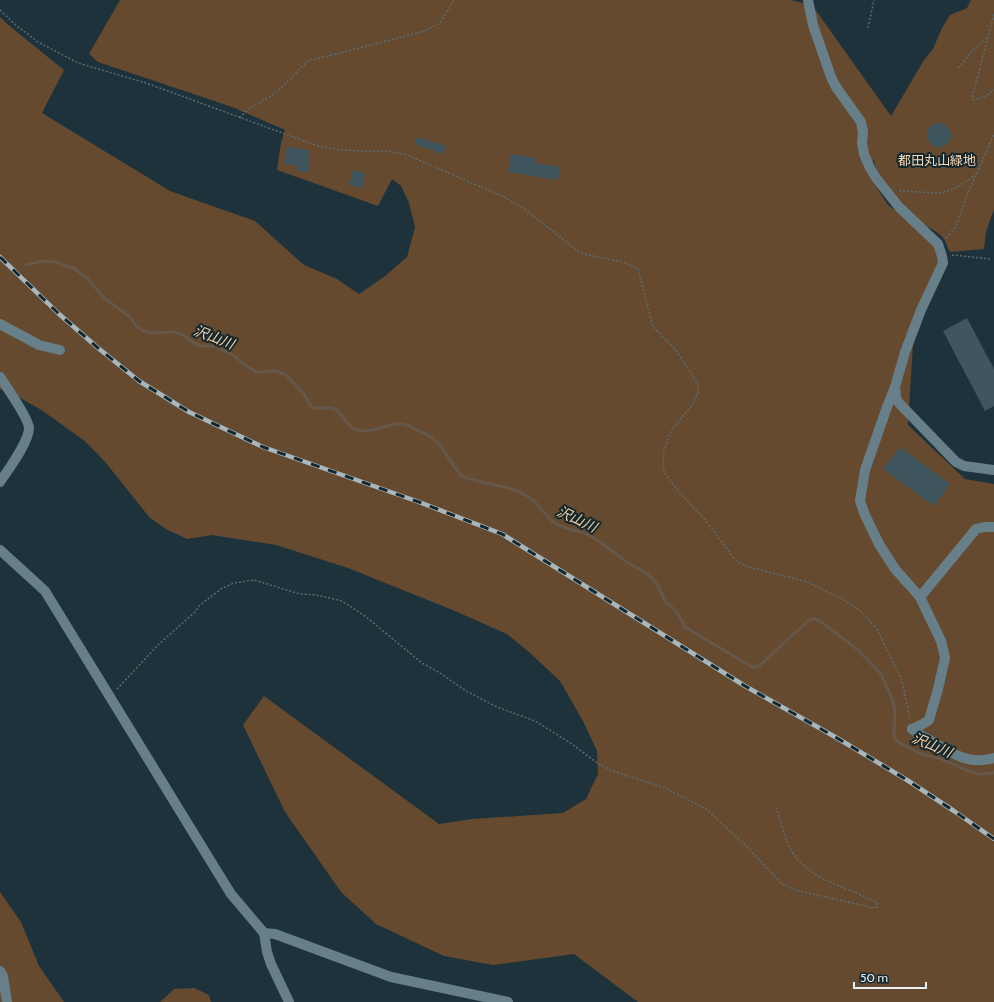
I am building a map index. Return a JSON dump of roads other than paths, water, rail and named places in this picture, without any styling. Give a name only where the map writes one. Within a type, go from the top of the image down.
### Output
[{"type":"street","points":[[808,0],[813,25],[829,73],[836,88],[861,122],[864,154],[870,168],[899,207],[938,244],[943,263],[921,310],[900,364],[895,387],[865,470],[860,501],[865,516],[879,544],[895,569],[920,597],[941,641],[945,658],[929,720],[912,729],[918,734],[964,759],[984,761],[994,758]]},
{"type":"street","points":[[0,324],[39,345],[60,350]]},
{"type":"street","points":[[0,377],[21,410],[29,426],[28,434],[16,458],[0,482]]},
{"type":"street","points":[[895,387],[896,398],[899,403],[956,462],[964,466],[994,470]]},
{"type":"street","points":[[920,597],[976,529],[994,527]]},
{"type":"street","points":[[0,550],[45,591],[231,894],[264,933],[267,952],[271,964],[289,1002]]},
{"type":"street","points":[[264,933],[275,934],[391,976],[470,998],[508,1002]]},
{"type":"street","points":[[0,972],[3,976],[7,1002]]},
{"type":"waterway","name":"沢山川","points":[[26,265],[42,261],[56,262],[75,269],[89,280],[104,298],[130,317],[137,327],[144,331],[153,333],[176,332],[194,343],[202,346],[214,346],[233,355],[257,372],[276,371],[286,375],[304,394],[310,405],[314,408],[331,408],[337,410],[350,426],[356,430],[372,430],[394,424],[403,424],[431,437],[440,445],[461,475],[469,479],[520,492],[532,499],[552,521],[563,527],[584,533],[596,539],[628,563],[645,572],[658,586],[665,601],[677,612],[685,627],[752,667],[759,666],[809,620],[815,619],[820,621],[858,650],[881,674],[893,701],[895,711],[894,734],[896,741],[921,754],[941,759],[978,774],[994,773]]},
{"type":"railway","points":[[0,257],[59,314],[98,348],[139,381],[189,412],[263,447],[419,502],[502,534],[745,686],[907,780],[994,839]]},
{"type":"park label","name":"都田丸山緑地","points":[[937,160]]}]
